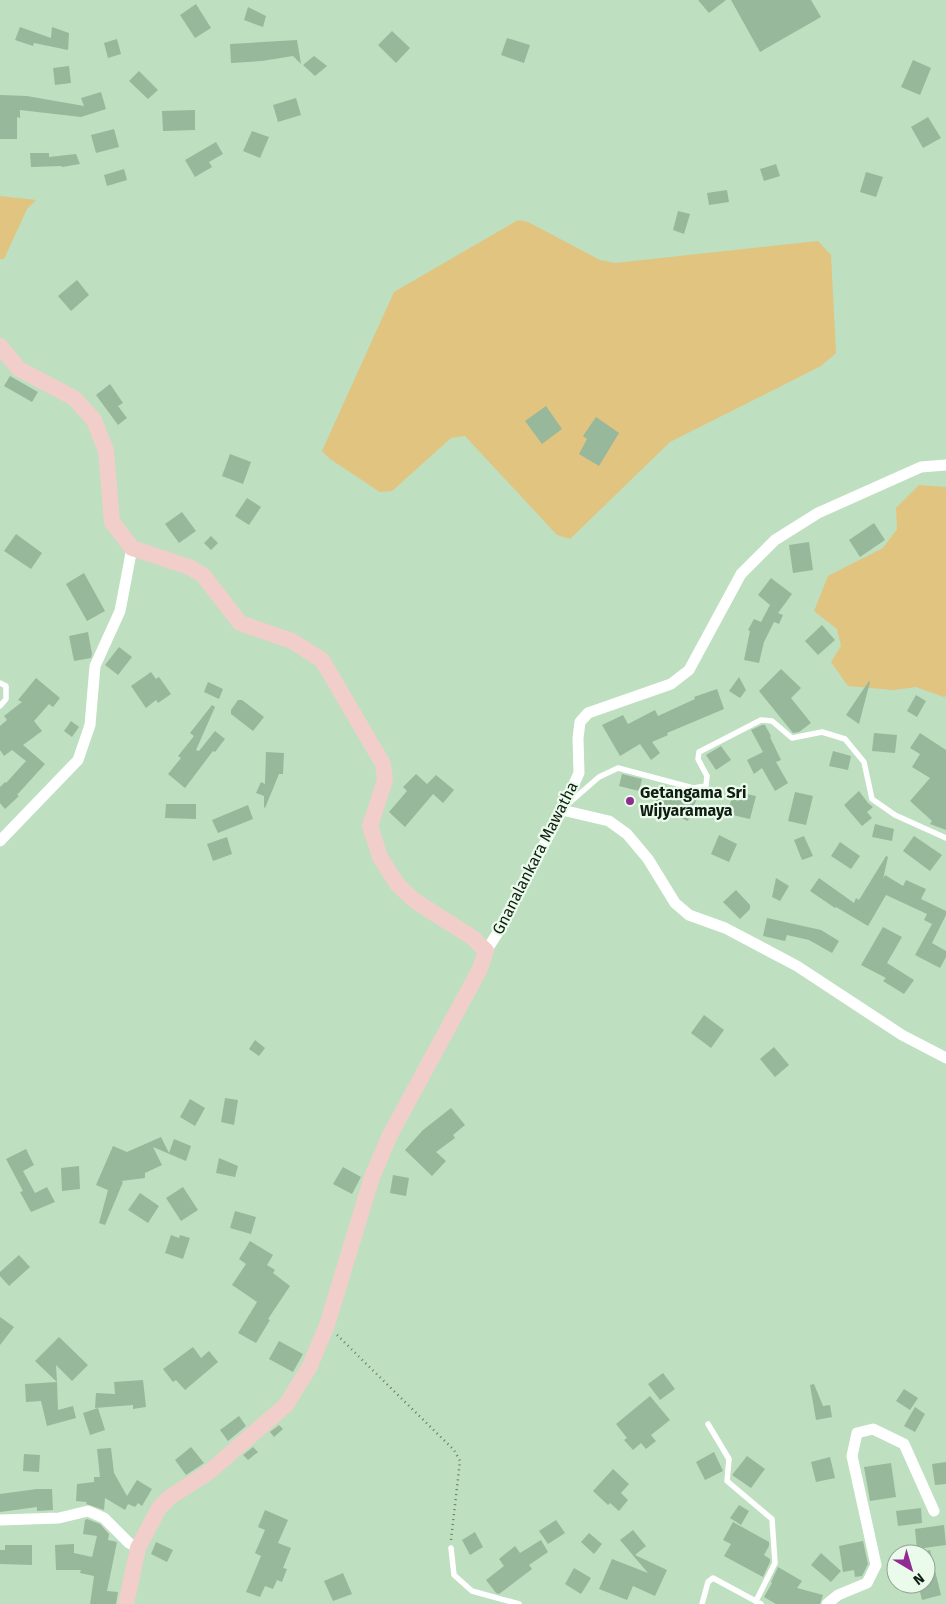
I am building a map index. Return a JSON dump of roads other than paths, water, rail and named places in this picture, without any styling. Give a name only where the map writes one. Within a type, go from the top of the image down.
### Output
[{"type":"street","points":[[0,346],[19,368],[74,398],[94,420],[106,451],[112,522],[132,548],[189,567],[203,575],[240,623],[292,641],[322,660],[383,764],[385,780],[370,826],[380,857],[397,884],[415,901],[473,938],[486,951],[480,969],[390,1136],[372,1177],[327,1325],[310,1366],[286,1405],[209,1472],[170,1497],[159,1508],[138,1548],[126,1604]]},
{"type":"street","name":"Gnanalankara Mawatha","points":[[486,951],[497,934],[562,810],[579,773],[578,738],[580,722],[588,713],[671,684],[689,670],[741,574],[775,540],[818,513],[920,467],[946,466]]},
{"type":"street","points":[[0,841],[78,760],[90,725],[95,666],[120,611],[132,548]]},
{"type":"street","points":[[562,810],[609,821],[627,834],[648,859],[675,903],[689,915],[725,928],[797,966],[902,1035],[946,1058]]},
{"type":"street","points":[[827,1604],[838,1595],[867,1583],[876,1565],[852,1456],[857,1432],[873,1429],[904,1444],[934,1511]]},
{"type":"street","points":[[0,1520],[59,1518],[88,1511],[104,1518],[129,1543],[138,1548]]},
{"type":"lane","points":[[0,683],[6,686],[6,699],[0,706]]},
{"type":"lane","points":[[562,810],[599,777],[618,768],[693,788],[706,786],[707,776],[698,759],[699,752],[761,720],[772,721],[792,738],[822,732],[844,739],[864,762],[872,799],[895,815],[946,838]]},
{"type":"lane","points":[[702,1604],[708,1582],[713,1578],[759,1602],[775,1562],[772,1519],[727,1481],[729,1459],[708,1424]]},
{"type":"lane","points":[[451,1548],[454,1575],[472,1591],[519,1604]]},
{"type":"place","name":"Getangama Sri Wijyaramaya","points":[[630,801]]}]
